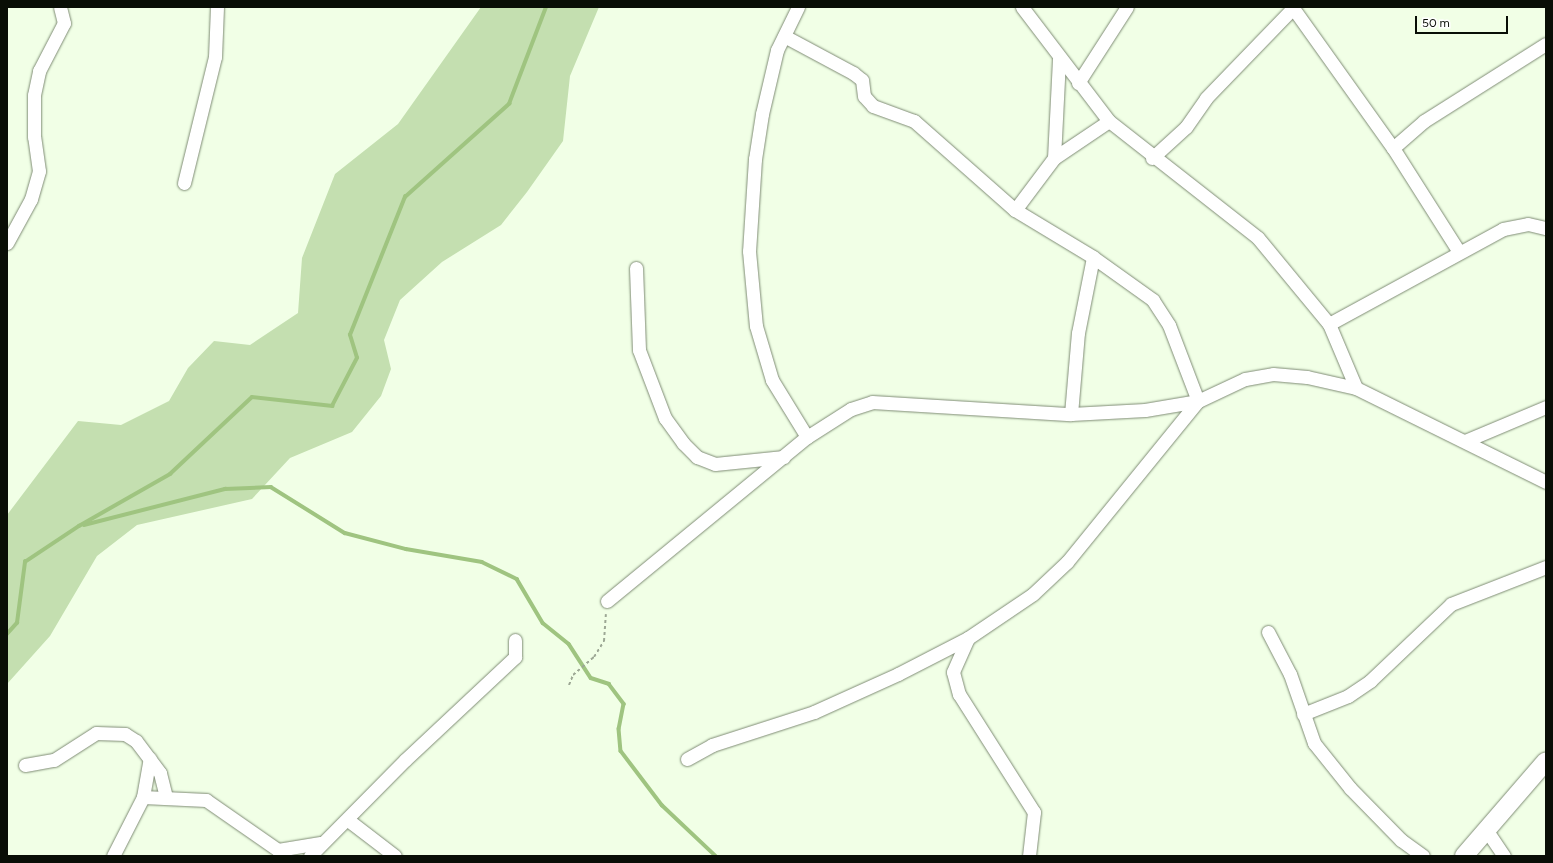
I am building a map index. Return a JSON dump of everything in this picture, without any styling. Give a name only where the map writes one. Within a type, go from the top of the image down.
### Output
[{"type":"street","points":[[7,243],[31,199],[39,171],[34,137],[34,95],[39,71],[64,23],[60,7]]},
{"type":"street","points":[[184,183],[215,57],[219,32],[217,7]]},
{"type":"street","points":[[798,7],[777,50],[762,114],[754,159],[749,251],[756,326],[772,380],[806,437]]},
{"type":"street","points":[[1022,7],[1078,83],[1109,121],[1152,158],[1258,238],[1329,324],[1356,388]]},
{"type":"street","points":[[1078,83],[1127,7]]},
{"type":"street","points":[[1152,158],[1186,127],[1216,87],[1293,8],[1393,148],[1459,252]]},
{"type":"street","points":[[784,36],[853,73],[862,80],[864,96],[873,106],[914,121],[1015,210],[1093,258],[1153,300],[1163,314],[1198,401]]},
{"type":"street","points":[[1393,148],[1430,117],[1546,44]]},
{"type":"street","points":[[1054,158],[1059,58]]},
{"type":"street","points":[[1015,210],[1054,158],[1109,121]]},
{"type":"street","points":[[1329,324],[1459,252],[1516,225],[1546,228]]},
{"type":"street","points":[[1071,414],[1078,333],[1093,258]]},
{"type":"street","points":[[636,268],[640,350],[666,418],[683,443],[697,457],[715,464],[784,457]]},
{"type":"street","points":[[608,601],[784,457],[806,437],[851,409],[872,402],[1071,414],[1145,410],[1198,401],[1245,379],[1273,374],[1356,388],[1546,482]]},
{"type":"street","points":[[687,759],[712,745],[814,712],[968,638],[1033,594],[1067,562],[1198,401]]},
{"type":"street","points":[[1465,441],[1546,407]]},
{"type":"street","points":[[1303,714],[1348,696],[1370,681],[1451,604],[1546,567]]},
{"type":"street","points":[[1268,632],[1290,674],[1314,743],[1350,788],[1401,840],[1423,856]]},
{"type":"street","points":[[968,638],[953,672],[959,694],[1034,812],[1029,856]]},
{"type":"street","points":[[310,856],[320,843],[348,820],[405,760],[515,657],[515,640]]},
{"type":"street","points":[[25,765],[54,760],[96,733],[125,734],[136,741],[160,773],[166,797]]},
{"type":"street","points":[[113,856],[143,797],[150,759]]},
{"type":"street","points":[[1464,856],[1486,828],[1546,761]]},
{"type":"street","points":[[143,797],[206,800],[278,853],[320,843]]},
{"type":"street","points":[[348,820],[395,856]]},
{"type":"street","points":[[1486,828],[1504,856]]},
{"type":"path","points":[[569,685],[573,675],[594,657],[604,641],[608,601]]},
{"type":"green space","points":[[481,7],[599,7],[570,76],[563,141],[527,192],[501,225],[442,262],[400,300],[384,340],[391,369],[381,396],[352,432],[290,458],[252,499],[137,525],[97,556],[50,636],[7,684],[7,515],[78,421],[121,425],[169,401],[188,368],[214,341],[250,345],[298,313],[302,258],[335,174],[398,124]]},
{"type":"waterway","points":[[7,634],[17,623],[25,562],[79,526],[170,474],[252,397],[332,406],[357,358],[350,335],[405,197],[509,104],[546,7]]},
{"type":"waterway","points":[[84,525],[225,489],[271,487],[345,533],[406,549],[482,562],[517,579],[543,623],[569,644],[591,678],[609,684],[624,704],[619,729],[621,751],[662,805],[716,856]]}]
